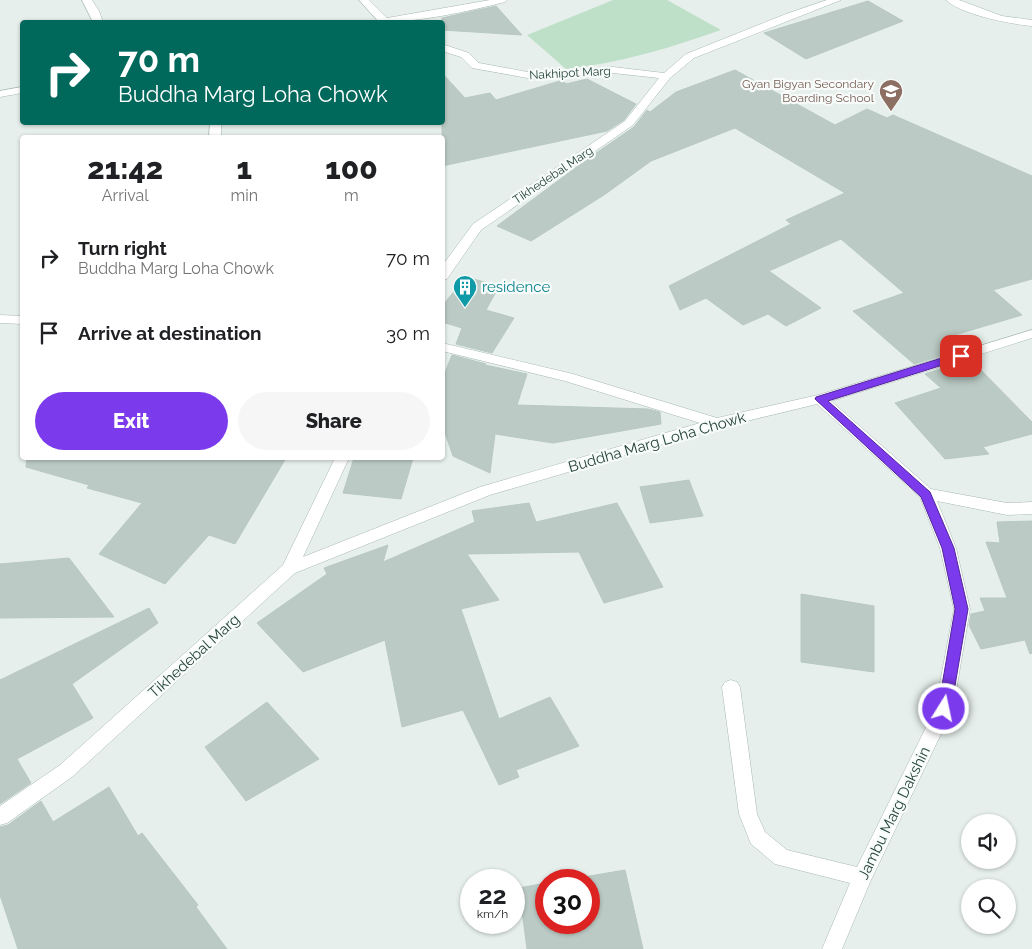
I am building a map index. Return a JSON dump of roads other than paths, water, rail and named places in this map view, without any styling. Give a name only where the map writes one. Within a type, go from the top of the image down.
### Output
[{"type":"street","points":[[87,0],[97,20]]},
{"type":"street","points":[[364,0],[383,20]]},
{"type":"street","points":[[395,20],[473,7],[502,0]]},
{"type":"street","points":[[666,76],[690,56],[788,16],[836,0]]},
{"type":"street","points":[[951,0],[978,12],[1010,22],[1032,23]]},
{"type":"street","name":"Nakhipot Marg","points":[[445,48],[465,55],[476,66],[513,74],[533,76],[613,70],[666,76]]},
{"type":"street","name":"Tikhedebal Marg","points":[[445,272],[477,226],[630,123],[666,76]]},
{"type":"street","points":[[0,94],[20,90]]},
{"type":"street","points":[[0,319],[20,320]]},
{"type":"street","name":"Buddha Marg Loha Chowk","points":[[289,570],[485,491],[717,423],[820,399],[1032,334]]},
{"type":"street","points":[[445,348],[568,377],[717,423]]},
{"type":"street","name":"Jambu Marg Dakshin","points":[[820,399],[926,494],[948,548],[962,609],[944,709],[862,877],[832,949]]},
{"type":"street","name":"Tikhedebal Marg","points":[[0,817],[66,771],[289,570],[341,460]]},
{"type":"street","points":[[926,494],[1007,509],[1032,508]]},
{"type":"street","points":[[731,687],[748,814],[758,838],[782,858],[862,877]]},
{"type":"place","name":"Gyan Bigyan Secondary Boarding School","points":[[891,112]]},
{"type":"place","name":"residence","points":[[465,308]]}]
